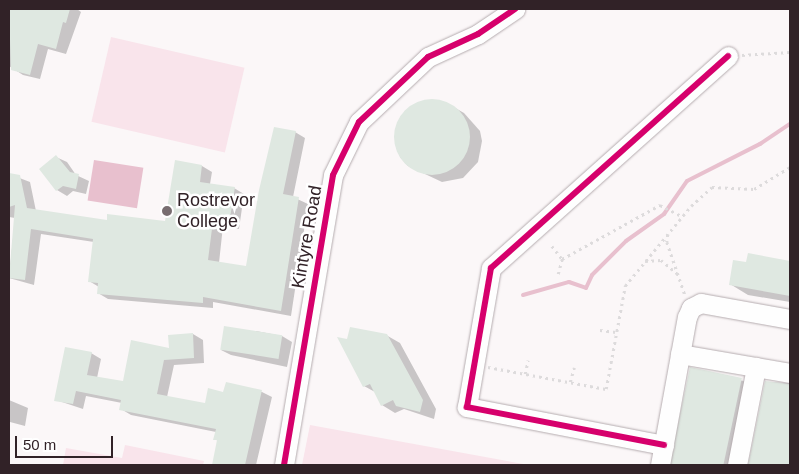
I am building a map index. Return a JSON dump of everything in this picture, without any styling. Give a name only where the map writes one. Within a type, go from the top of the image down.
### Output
[{"type":"street","name":"Kintyre Road","points":[[284,465],[333,174],[359,122],[428,57],[478,34],[515,9]]},
{"type":"street","points":[[664,445],[466,407],[491,268],[728,56]]},
{"type":"street","points":[[660,465],[687,317],[691,308],[701,303],[790,319]]},
{"type":"street","points":[[680,354],[790,373]]},
{"type":"street","points":[[738,465],[756,367]]},
{"type":"path","points":[[728,56],[790,52]]},
{"type":"path","points":[[480,365],[606,389],[625,286],[682,216],[712,187],[754,189],[790,167]]},
{"type":"path","points":[[558,274],[562,259],[660,205],[682,216]]},
{"type":"path","points":[[645,261],[661,260],[680,276],[667,242],[668,233]]},
{"type":"path","points":[[552,246],[562,259]]},
{"type":"path","points":[[600,330],[616,332]]},
{"type":"path","points":[[525,374],[528,360]]},
{"type":"path","points":[[570,382],[574,368]]},
{"type":"shaded area","points":[[111,37],[244,68],[225,153],[91,122]]},
{"type":"shaded area","points":[[94,160],[143,168],[137,208],[88,200]]},
{"type":"shaded area","points":[[310,425],[529,465],[302,465]]},
{"type":"shaded area","points":[[125,445],[204,461],[203,465],[63,465],[66,448],[122,458]]},
{"type":"building","points":[[9,9],[70,9],[66,23],[63,22],[56,49],[38,44],[30,75],[11,70]]},
{"type":"building","points":[[432,99],[447,102],[459,110],[467,122],[470,137],[467,152],[459,164],[447,172],[432,175],[417,172],[405,164],[397,152],[394,137],[397,122],[405,110],[417,102]]},
{"type":"building","points":[[274,127],[296,131],[283,194],[299,197],[281,311],[203,297],[203,303],[97,294],[98,283],[88,282],[93,239],[31,229],[25,280],[9,278],[15,205],[9,207],[9,173],[20,175],[27,208],[107,220],[107,214],[165,221],[175,160],[202,165],[200,182],[235,187],[229,224],[213,221],[208,260],[246,266],[259,190]]},
{"type":"building","points":[[56,155],[70,172],[79,174],[76,189],[63,186],[56,191],[39,169]]},
{"type":"building","points":[[748,253],[790,261],[790,296],[729,285],[733,260],[746,262]]},
{"type":"building","points":[[224,326],[282,335],[279,359],[220,350]]},
{"type":"building","points":[[350,327],[387,334],[423,400],[420,412],[396,406],[393,400],[381,406],[370,384],[363,387],[337,337],[347,339]]},
{"type":"building","points":[[193,333],[194,358],[164,360],[157,394],[205,403],[208,388],[223,392],[226,382],[262,390],[245,465],[212,465],[217,440],[213,440],[216,429],[119,410],[121,400],[76,391],[73,404],[54,401],[65,347],[92,352],[87,375],[123,381],[131,340],[169,348],[168,335]]},
{"type":"building","points":[[690,367],[742,378],[723,465],[669,464]]},
{"type":"building","points":[[765,381],[790,384],[790,465],[748,465]]},
{"type":"waterway","points":[[523,295],[569,282],[586,288],[592,275],[626,241],[664,214],[687,181],[760,144],[790,124]]},
{"type":"cycle path","points":[[284,465],[333,175],[359,122],[428,57],[478,34],[515,9]]},
{"type":"cycle path","points":[[664,445],[467,407],[491,268],[728,56]]},
{"type":"place","name":"Rostrevor College","points":[[167,211]]}]
